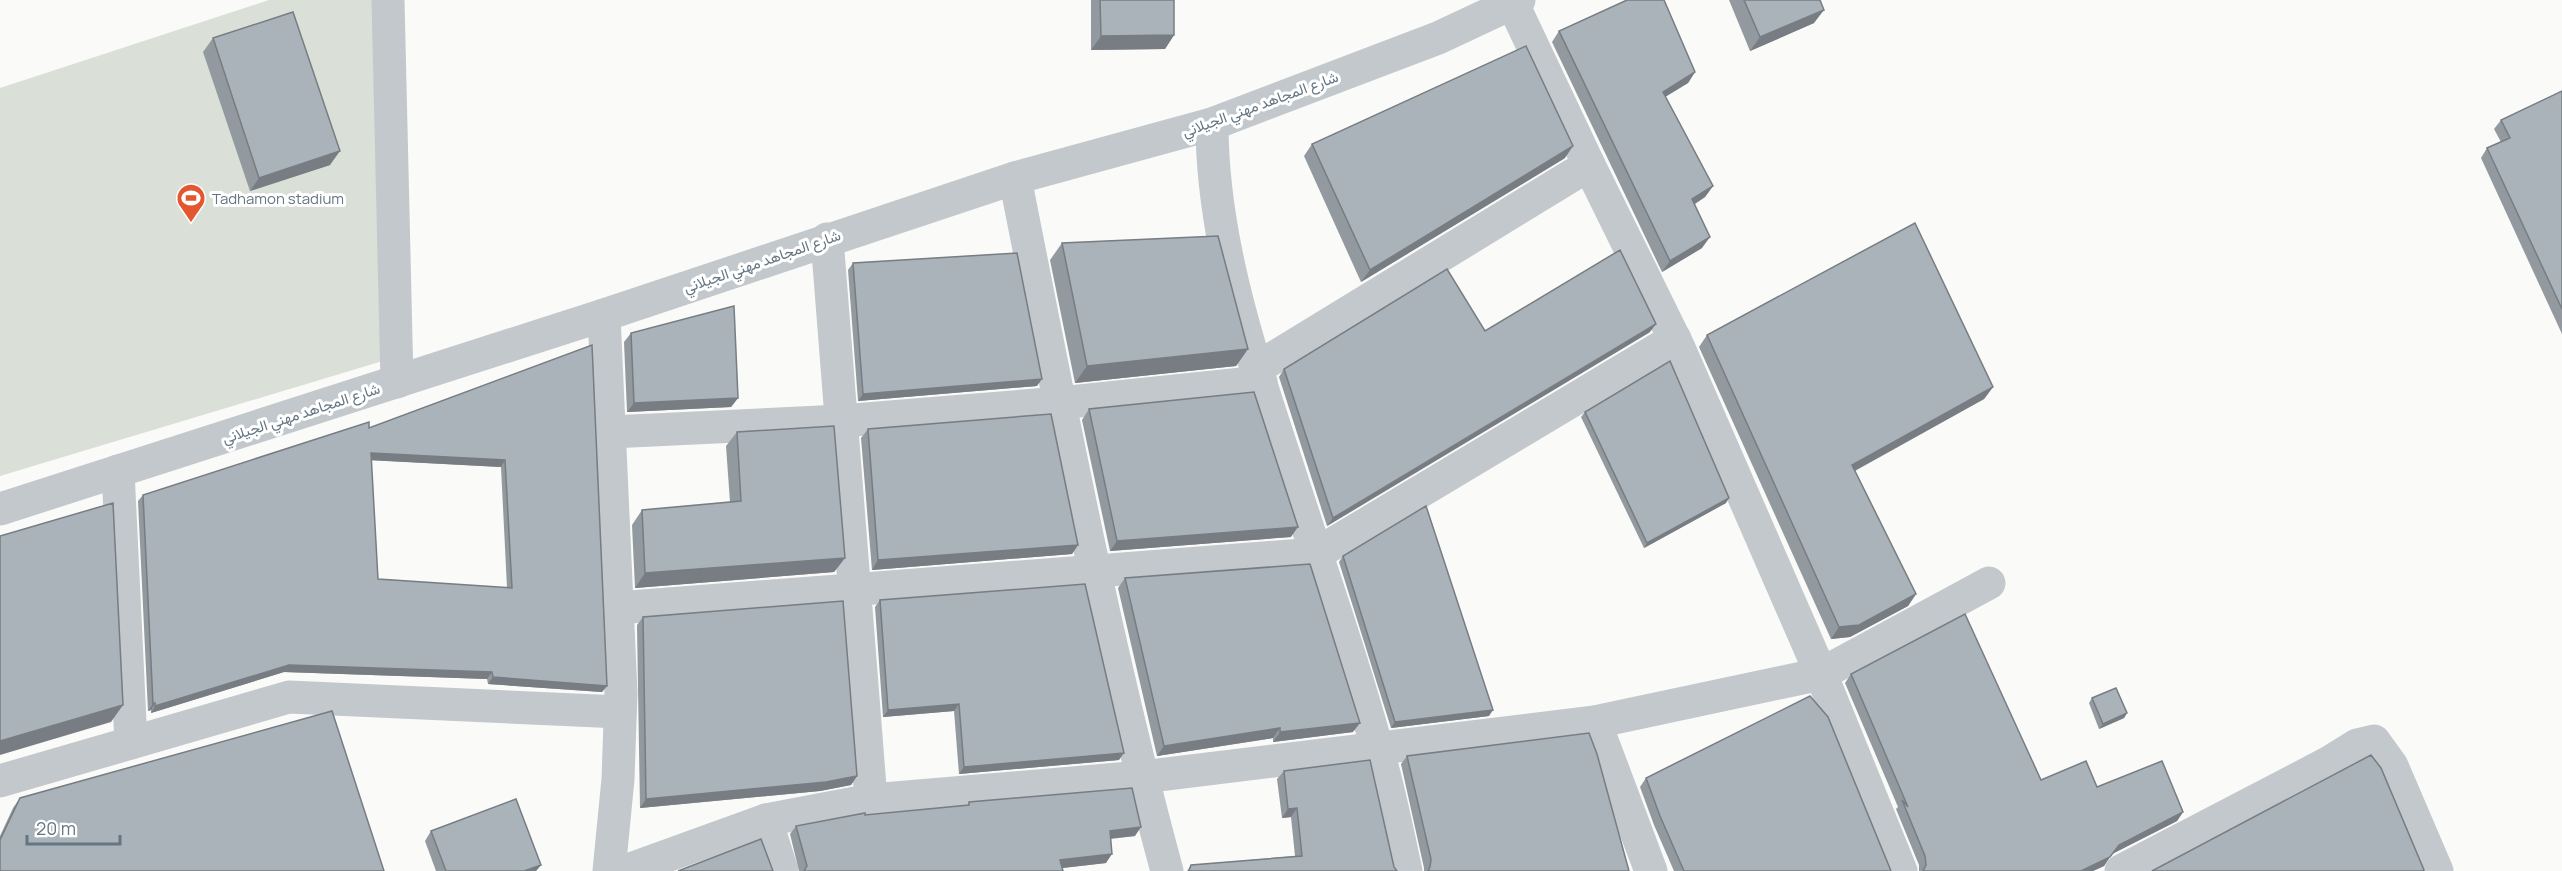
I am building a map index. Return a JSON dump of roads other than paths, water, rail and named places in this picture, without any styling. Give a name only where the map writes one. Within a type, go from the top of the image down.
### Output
[{"type":"street","points":[[388,0],[397,382]]},
{"type":"street","points":[[1514,1],[1589,165],[1675,339],[1821,674],[1901,871]]},
{"type":"street","name":"شارع المجاهد مهني الجيلاني","points":[[0,509],[604,315],[1016,178],[1212,124],[1438,38],[1514,1]]},
{"type":"street","points":[[1212,124],[1212,154],[1218,217],[1259,375],[1377,748],[1406,871]]},
{"type":"street","points":[[610,432],[841,421],[1060,403],[1259,375],[1589,165]]},
{"type":"street","points":[[1016,178],[1094,570],[1142,777],[1167,871]]},
{"type":"street","points":[[827,239],[871,800]]},
{"type":"street","points":[[604,315],[620,712],[618,778],[609,871]]},
{"type":"street","points":[[617,608],[1316,554],[1675,339]]},
{"type":"street","points":[[118,471],[131,743]]},
{"type":"street","points":[[625,871],[766,820],[871,800],[1142,777],[1595,722],[1821,674],[1989,583]]},
{"type":"street","points":[[0,782],[289,697],[620,712]]},
{"type":"street","points":[[1595,722],[1651,871]]},
{"type":"street","points":[[2121,871],[2328,763],[2357,744],[2374,741],[2392,766],[2437,871]]},
{"type":"street","points":[[766,820],[782,871]]},
{"type":"place","name":"Tadhamon stadium","points":[[191,224]]}]
